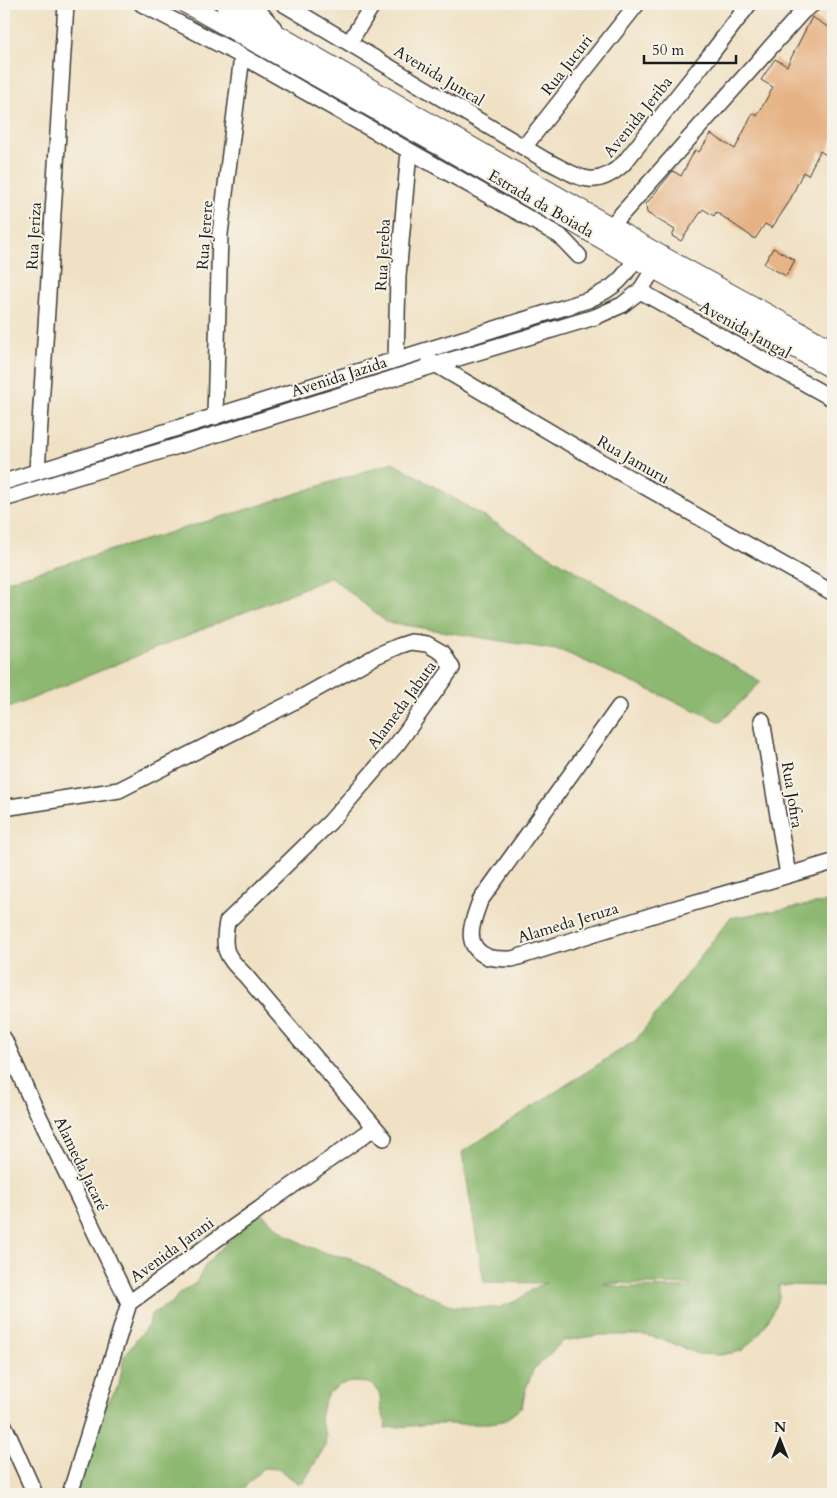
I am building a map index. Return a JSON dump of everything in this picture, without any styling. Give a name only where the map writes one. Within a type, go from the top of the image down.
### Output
[{"type":"main road","points":[[187,4],[246,48]]},
{"type":"main road","points":[[227,4],[230,22],[246,48]]},
{"type":"main road","name":"Estrada da Boiada","points":[[227,4],[421,118],[611,226],[639,251]]},
{"type":"main road","name":"Estrada da Boiada","points":[[246,48],[444,148],[639,251],[833,369]]},
{"type":"main road","name":"Estrada da Boiada","points":[[659,263],[833,350]]},
{"type":"street","name":"Rua Jeriza","points":[[41,488],[31,486],[30,478],[37,471],[66,4]]},
{"type":"street","points":[[142,4],[246,48],[409,152],[560,236],[579,256]]},
{"type":"street","points":[[256,4],[258,10],[282,37]]},
{"type":"street","name":"Avenida Juncal","points":[[284,4],[577,177]]},
{"type":"street","points":[[349,43],[373,4]]},
{"type":"street","name":"Rua Jucuri","points":[[524,147],[637,4]]},
{"type":"street","name":"Avenida Jeriba","points":[[577,177],[600,180],[613,174],[624,164],[712,54],[749,4]]},
{"type":"street","points":[[611,226],[803,11],[813,4]]},
{"type":"street","name":"Rua Jerere","points":[[219,433],[226,429],[226,422],[221,417],[215,417],[220,234],[246,48]]},
{"type":"street","name":"Rua Jereba","points":[[396,360],[398,276],[409,152]]},
{"type":"street","name":"Avenida Jazida","points":[[4,482],[588,300],[609,290],[626,274],[639,251]]},
{"type":"street","name":"Avenida Jazida","points":[[4,499],[435,364],[595,317],[622,305],[640,291],[659,263]]},
{"type":"street","name":"Avenida Jangal","points":[[640,291],[833,399]]},
{"type":"street","name":"Rua Jamuru","points":[[419,352],[435,364],[589,455],[833,593]]},
{"type":"street","name":"Alameda Jabuta","points":[[4,808],[119,790],[295,700],[378,655],[399,646],[411,642],[427,644],[443,653],[452,668],[398,743],[330,822],[227,922],[225,929],[224,942],[229,959],[245,975],[379,1133]]},
{"type":"street","name":"Alameda Jeruza","points":[[619,707],[480,901],[471,925],[471,936],[477,950],[488,957],[512,959],[833,862]]},
{"type":"street","name":"Rua Jofira","points":[[762,720],[788,875]]},
{"type":"street","name":"Alameda Jacaré","points":[[4,1039],[129,1303]]},
{"type":"street","name":"Avenida Jarani","points":[[70,1494],[129,1303],[215,1240],[379,1133]]},
{"type":"street","points":[[4,1425],[35,1494]]},
{"type":"green space","points":[[393,462],[761,682],[721,722],[562,651],[386,622],[331,577],[4,710],[4,582],[255,507]]},
{"type":"green space","points":[[833,901],[833,1286],[779,1285],[779,1297],[771,1315],[760,1333],[742,1351],[720,1355],[698,1354],[662,1339],[643,1335],[600,1335],[563,1341],[533,1370],[526,1388],[522,1407],[504,1421],[482,1424],[434,1424],[385,1428],[386,1424],[381,1409],[380,1395],[374,1386],[368,1383],[352,1382],[339,1385],[328,1394],[323,1404],[320,1420],[326,1436],[325,1446],[303,1483],[298,1483],[278,1469],[263,1468],[238,1494],[202,1494],[195,1490],[191,1494],[72,1494],[94,1423],[119,1385],[124,1356],[149,1324],[151,1314],[173,1302],[179,1293],[196,1283],[206,1264],[243,1226],[262,1213],[285,1233],[302,1243],[330,1254],[351,1258],[454,1307],[498,1308],[516,1301],[538,1286],[547,1283],[484,1282],[462,1152],[636,1040],[730,918]],"holes":[[[604,1283],[691,1285],[688,1288],[622,1287]]]},
{"type":"building","points":[[812,17],[833,30],[833,138],[826,155],[820,151],[808,175],[803,172],[789,202],[772,228],[765,224],[755,239],[716,212],[714,216],[703,209],[681,241],[672,236],[675,230],[647,213],[646,204],[673,171],[681,176],[695,150],[699,152],[711,134],[735,149],[753,113],[757,116],[773,87],[761,80],[775,59],[787,66]]},
{"type":"building","points":[[773,248],[795,260],[786,276],[764,264]]}]
